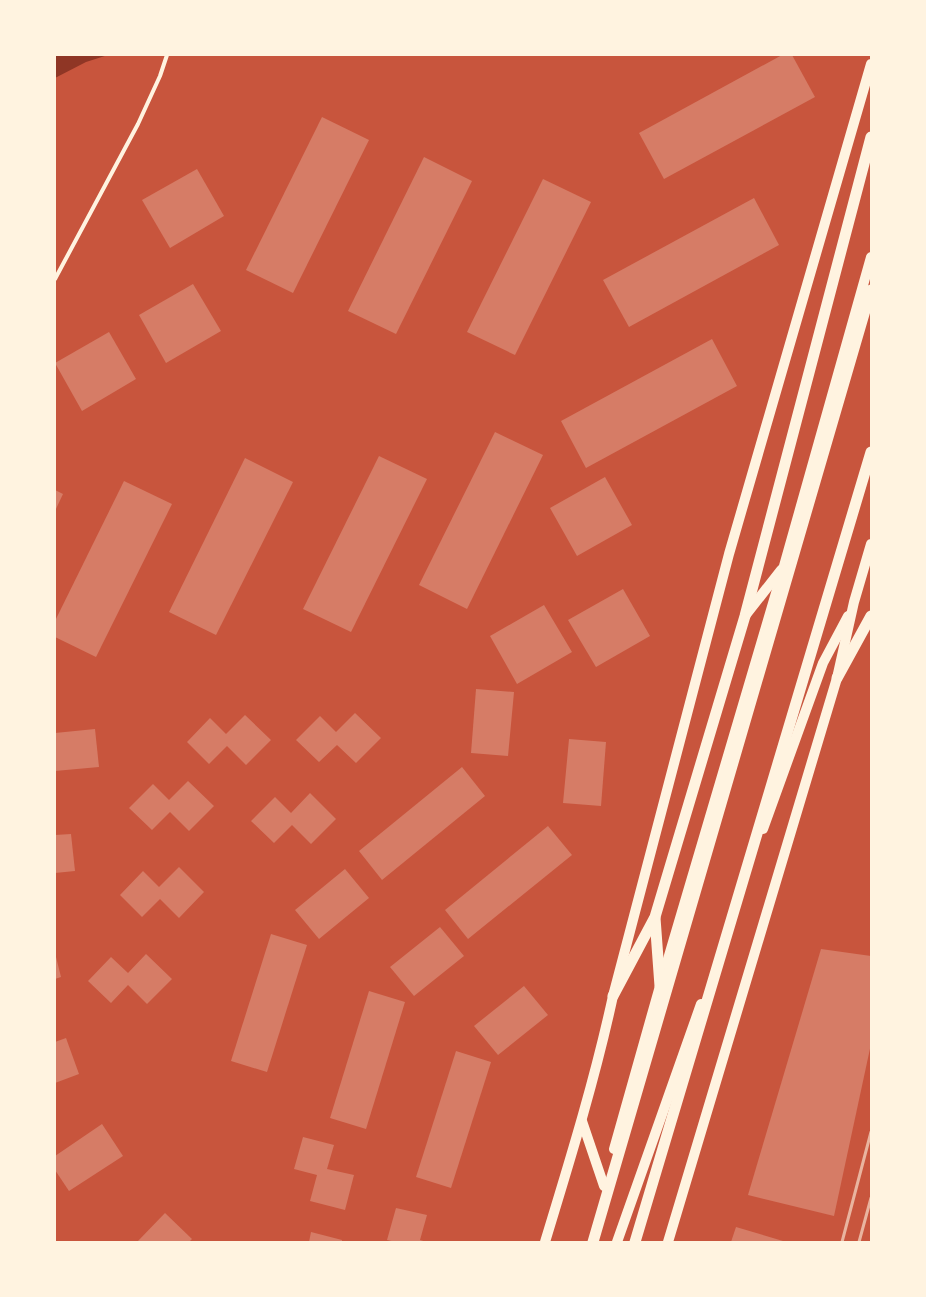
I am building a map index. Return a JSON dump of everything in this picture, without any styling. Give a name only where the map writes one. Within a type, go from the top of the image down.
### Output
[{"type":"highway","points":[[613,996],[655,918],[745,616],[871,137]]},
{"type":"highway","points":[[591,1240],[871,290]]},
{"type":"highway","points":[[635,1242],[871,452]]},
{"type":"highway","points":[[837,678],[871,616]]},
{"type":"highway","points":[[655,918],[660,986]]},
{"type":"main road","points":[[545,1242],[582,1121],[613,996],[729,554],[871,64]]},
{"type":"main road","points":[[591,1240],[604,1186],[660,986],[784,566],[871,257]]},
{"type":"main road","points":[[668,1242],[837,678],[854,602],[871,544]]},
{"type":"main road","points":[[745,616],[784,566]]},
{"type":"main road","points":[[618,1239],[822,663],[854,602]]},
{"type":"main road","points":[[582,1121],[604,1186]]},
{"type":"street","points":[[55,278],[138,124],[160,76],[167,55]]},
{"type":"shaded area","points":[[55,55],[108,55],[86,62],[55,78]]},
{"type":"building","points":[[782,55],[792,55],[815,97],[664,179],[639,133]]},
{"type":"building","points":[[322,117],[369,140],[293,293],[246,270]]},
{"type":"building","points":[[424,157],[472,181],[396,334],[348,311]]},
{"type":"building","points":[[197,169],[224,216],[170,248],[142,200]]},
{"type":"building","points":[[543,179],[591,202],[515,355],[467,332]]},
{"type":"building","points":[[754,198],[779,245],[629,327],[603,280]]},
{"type":"building","points":[[193,284],[221,331],[166,363],[139,315]]},
{"type":"building","points":[[109,332],[136,379],[82,411],[55,363]]},
{"type":"building","points":[[712,339],[737,386],[586,468],[561,421]]},
{"type":"building","points":[[495,432],[543,455],[467,609],[419,585]]},
{"type":"building","points":[[379,456],[427,479],[351,632],[303,609]]},
{"type":"building","points":[[245,458],[293,482],[216,635],[169,612]]},
{"type":"building","points":[[605,477],[632,525],[577,556],[550,508]]},
{"type":"building","points":[[124,481],[172,504],[96,657],[55,637],[55,621]]},
{"type":"building","points":[[55,490],[63,494],[55,511]]},
{"type":"building","points":[[623,589],[650,636],[596,667],[568,620]]},
{"type":"building","points":[[544,605],[572,652],[517,684],[490,636]]},
{"type":"building","points":[[476,689],[514,692],[508,756],[471,753]]},
{"type":"building","points":[[355,713],[381,738],[356,763],[337,745],[319,762],[296,740],[320,716],[336,732]]},
{"type":"building","points":[[245,715],[271,740],[246,765],[227,746],[209,764],[187,742],[210,718],[226,734]]},
{"type":"building","points":[[95,729],[99,767],[55,771],[55,733]]},
{"type":"building","points":[[569,739],[606,742],[601,806],[563,803]]},
{"type":"building","points":[[462,767],[485,796],[382,880],[359,851]]},
{"type":"building","points":[[188,781],[214,806],[189,831],[170,812],[152,830],[129,808],[153,784],[169,800]]},
{"type":"building","points":[[310,793],[336,819],[311,844],[292,825],[274,843],[251,821],[275,797],[291,813]]},
{"type":"building","points":[[548,826],[572,855],[468,939],[445,910]]},
{"type":"building","points":[[71,834],[75,871],[55,873],[55,835]]},
{"type":"building","points":[[179,867],[204,892],[179,918],[160,899],[142,917],[120,895],[143,871],[159,887]]},
{"type":"building","points":[[345,869],[369,898],[319,939],[295,910]]},
{"type":"building","points":[[440,927],[464,956],[414,996],[390,967]]},
{"type":"building","points":[[271,934],[307,945],[267,1072],[231,1061]]},
{"type":"building","points":[[821,949],[871,956],[871,1044],[834,1216],[748,1195]]},
{"type":"building","points":[[55,953],[61,977],[55,979]]},
{"type":"building","points":[[146,954],[172,979],[147,1004],[128,985],[111,1003],[88,981],[111,957],[128,973]]},
{"type":"building","points":[[524,986],[548,1015],[498,1055],[474,1026]]},
{"type":"building","points":[[369,991],[405,1002],[366,1129],[330,1118]]},
{"type":"building","points":[[66,1038],[79,1074],[55,1083],[55,1042]]},
{"type":"building","points":[[456,1051],[491,1062],[451,1188],[416,1177]]},
{"type":"building","points":[[102,1124],[123,1156],[69,1191],[55,1170],[55,1156]]},
{"type":"building","points":[[303,1137],[334,1145],[327,1169],[354,1175],[345,1210],[310,1201],[317,1175],[294,1169]]},
{"type":"building","points":[[396,1208],[427,1215],[420,1240],[427,1242],[396,1242],[387,1240]]},
{"type":"building","points":[[165,1213],[192,1239],[189,1242],[137,1242]]},
{"type":"building","points":[[736,1227],[783,1241],[731,1242]]},
{"type":"building","points":[[311,1232],[342,1240],[342,1242],[309,1242]]},
{"type":"railway","points":[[842,1242],[871,1132]]},
{"type":"railway","points":[[859,1242],[871,1198]]}]
